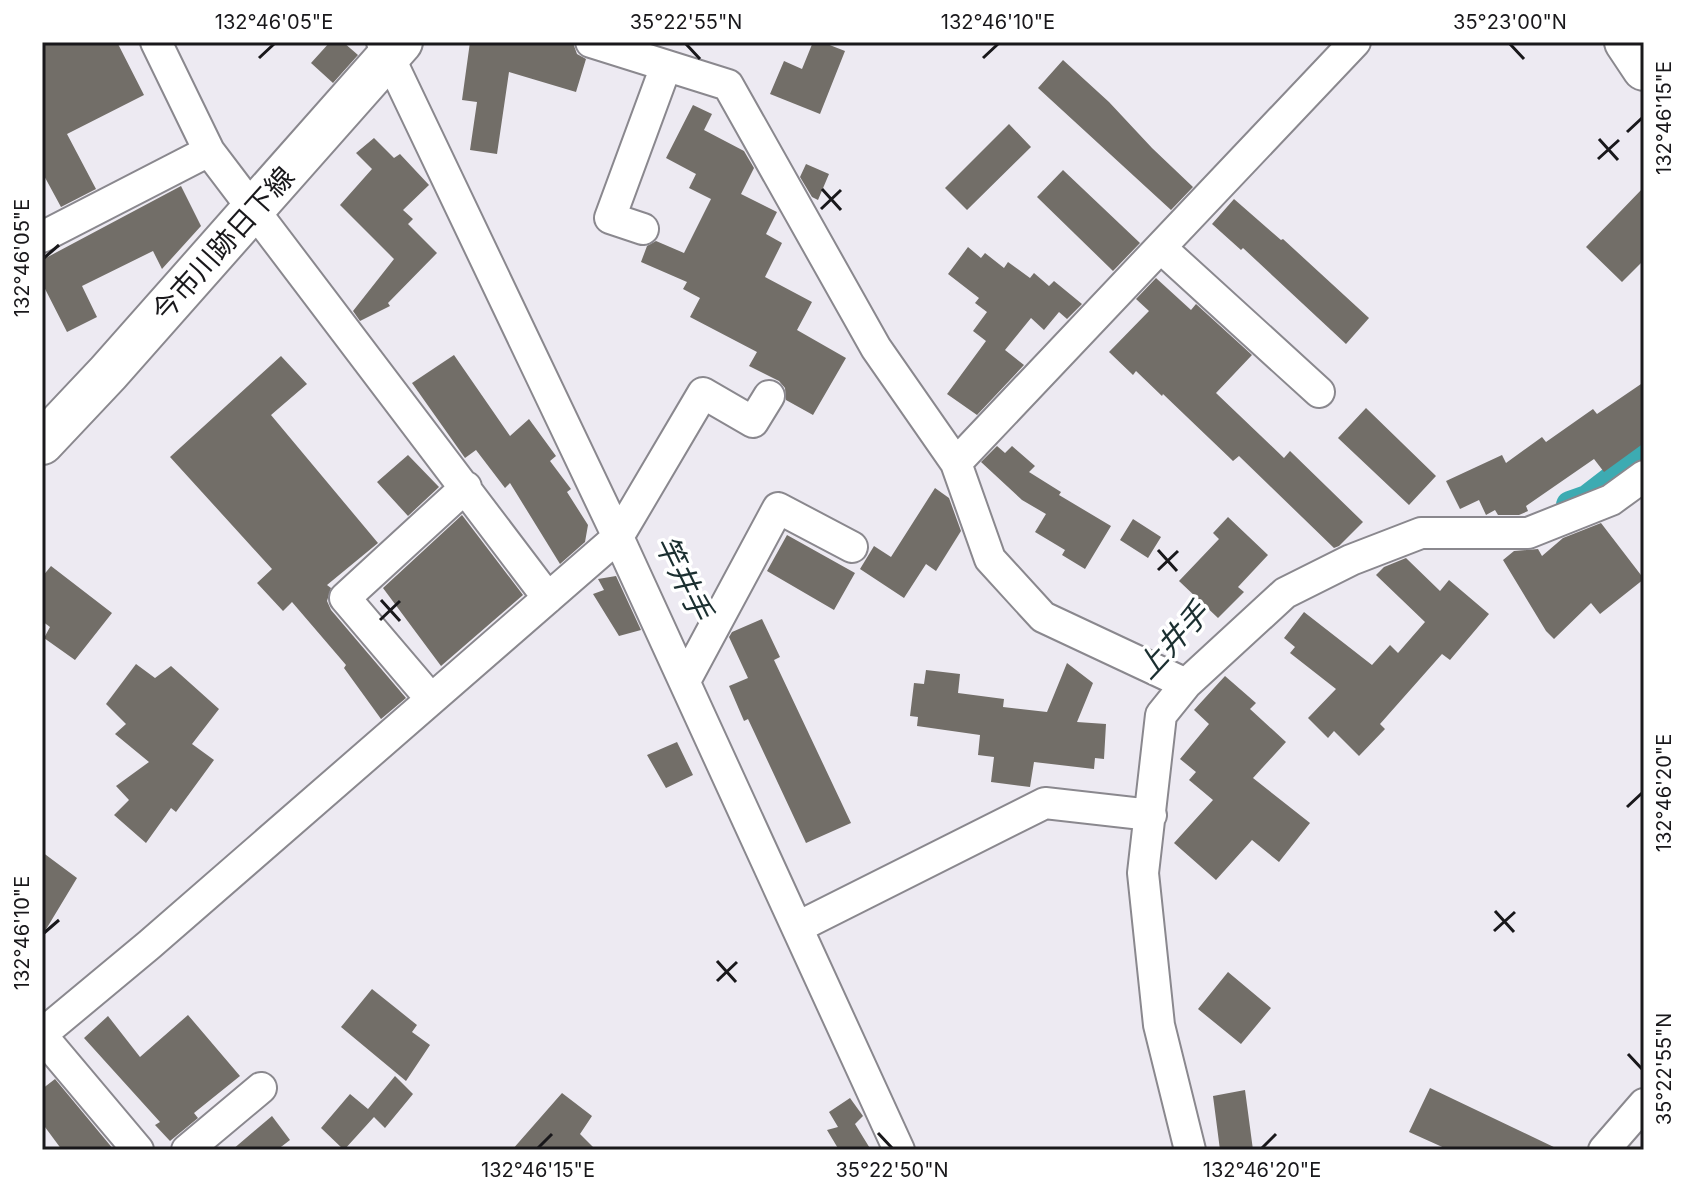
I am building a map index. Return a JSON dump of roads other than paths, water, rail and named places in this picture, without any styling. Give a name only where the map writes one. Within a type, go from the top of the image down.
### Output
[{"type":"street","points":[[156,42],[209,151],[548,598]]},
{"type":"street","points":[[591,42],[728,85],[876,348],[956,463],[990,559],[1043,617],[1186,684]]},
{"type":"street","points":[[956,463],[1355,42]]},
{"type":"street","points":[[1626,42],[1644,69]]},
{"type":"street","points":[[391,47],[899,1150]]},
{"type":"street","name":"今市川跡日下線","points":[[42,443],[254,208],[391,47]]},
{"type":"street","points":[[643,229],[610,218],[666,66]]},
{"type":"street","points":[[42,237],[209,151]]},
{"type":"street","points":[[1161,248],[1319,392]]},
{"type":"street","points":[[138,1150],[42,1035],[618,537],[703,393],[753,422],[769,396]]},
{"type":"street","points":[[1190,1150],[1159,1025],[1143,873],[1161,715],[1186,684],[1285,593],[1351,560],[1421,533],[1528,533],[1611,500],[1644,476]]},
{"type":"street","points":[[431,699],[345,598],[466,487]]},
{"type":"street","points":[[685,681],[778,508],[852,547]]},
{"type":"street","points":[[798,927],[1045,803],[1151,815]]},
{"type":"street","points":[[187,1150],[261,1088]]},
{"type":"street","points":[[1604,1150],[1644,1104]]},
{"type":"waterway","name":"上井手","points":[[1570,505],[1587,499],[1644,455]]},
{"type":"water label","name":"竿井手","points":[[683,578]]}]
